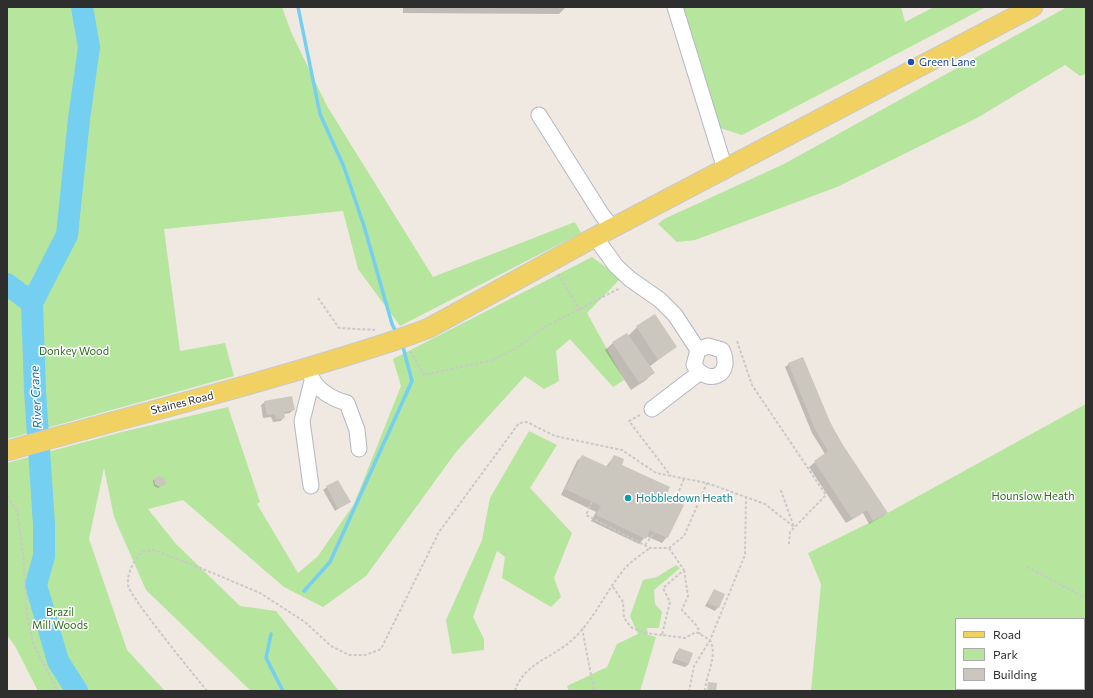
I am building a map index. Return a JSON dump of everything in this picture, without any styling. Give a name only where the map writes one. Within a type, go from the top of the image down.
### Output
[{"type":"main road","name":"Staines Road","points":[[11,450],[55,437],[310,375],[397,338],[429,328],[550,261],[1033,7]]},
{"type":"street","points":[[675,7],[725,168]]},
{"type":"street","points":[[540,115],[602,215],[613,228]]},
{"type":"street","points":[[596,237],[616,266],[630,279],[660,300],[670,310],[698,350],[694,365],[699,373],[707,377],[716,376],[726,365],[726,358],[722,350],[708,346],[698,350]]},
{"type":"street","points":[[652,409],[699,373]]},
{"type":"street","points":[[310,375],[336,400],[347,403],[356,430],[359,449]]},
{"type":"street","points":[[310,375],[302,421],[311,486]]},
{"type":"path","points":[[550,261],[580,310]]},
{"type":"path","points":[[318,298],[339,328],[397,338],[424,376],[492,360],[516,349],[543,328],[622,287],[630,279]]},
{"type":"path","points":[[737,342],[752,385],[826,495],[790,532],[789,544]]},
{"type":"path","points":[[652,409],[629,421],[671,476]]},
{"type":"path","points":[[207,691],[151,620],[128,587],[128,571],[141,552],[154,550],[260,593],[305,622],[331,646],[349,656],[365,655],[381,648],[438,532],[519,423],[527,422],[555,436],[622,450],[656,473],[707,483],[765,504],[794,527]]},
{"type":"path","points":[[675,500],[684,479]]},
{"type":"path","points":[[592,502],[586,515],[650,548],[669,548],[684,536],[707,483]]},
{"type":"path","points":[[780,488],[794,527]]},
{"type":"path","points":[[7,496],[17,511],[23,553],[27,616],[34,646],[58,691]]},
{"type":"path","points":[[689,691],[694,666],[710,640],[745,555],[746,497]]},
{"type":"path","points":[[645,545],[655,532]]},
{"type":"path","points":[[515,691],[518,681],[540,660],[571,642],[627,567],[650,548]]},
{"type":"path","points":[[669,548],[684,570],[688,596],[682,610],[697,626],[700,635]]},
{"type":"path","points":[[1027,567],[1086,598]]},
{"type":"path","points":[[662,635],[670,602],[663,588],[684,570]]},
{"type":"path","points":[[613,587],[623,602],[624,618],[630,627],[644,633],[685,638],[696,632],[710,640],[714,647],[706,679],[705,691]]},
{"type":"path","points":[[582,628],[594,691]]},
{"type":"green space","name":"Donkey Wood","points":[[7,7],[282,7],[291,32],[327,106],[433,277],[575,222],[581,233],[400,326],[358,269],[343,211],[164,229],[180,351],[225,343],[234,376],[7,439]]},
{"type":"green space","points":[[683,7],[901,7],[905,22],[934,7],[986,7],[742,135],[720,128]]},
{"type":"green space","points":[[1067,7],[1086,7],[1086,74],[1080,76],[1065,65],[977,118],[837,187],[695,240],[677,242],[658,224],[664,219],[784,164]]},
{"type":"green space","name":"Brazil Mill Woods","points":[[592,257],[621,278],[587,313],[624,380],[613,387],[570,339],[556,351],[559,381],[544,389],[525,376],[456,452],[366,576],[323,607],[284,587],[183,500],[148,509],[176,544],[240,606],[276,611],[339,691],[251,691],[146,590],[114,517],[104,468],[89,539],[127,650],[165,691],[38,691],[15,646],[7,635],[7,463],[122,432],[228,407],[260,502],[257,504],[298,573],[318,556],[354,504],[401,386],[393,359]]},
{"type":"green space","name":"Hounslow Heath","points":[[1086,404],[1086,691],[811,691],[821,584],[808,553],[873,521]]},
{"type":"green space","points":[[529,431],[557,445],[530,488],[572,533],[554,578],[561,597],[551,607],[502,578],[505,557],[497,551],[473,617],[484,639],[484,650],[452,654],[446,620],[482,540],[490,498]]},
{"type":"green space","points":[[676,565],[680,568],[654,590],[655,604],[662,612],[659,628],[647,628],[648,635],[656,637],[640,691],[569,691],[567,686],[607,667],[617,644],[638,634],[630,616],[643,580],[657,577]]},
{"type":"building","points":[[655,314],[677,347],[658,360],[636,326]]},
{"type":"building","points":[[627,333],[655,373],[639,383],[612,342]]},
{"type":"building","points":[[803,357],[831,424],[843,445],[888,513],[873,521],[867,510],[852,519],[814,461],[828,451],[815,429],[788,363]]},
{"type":"building","points":[[292,396],[295,410],[284,412],[285,418],[276,419],[275,414],[267,415],[264,401]]},
{"type":"building","name":"Hobbledown Heath","points":[[582,455],[608,467],[614,455],[624,459],[622,465],[670,487],[666,496],[684,505],[668,538],[650,530],[646,539],[596,515],[601,506],[565,489]]},
{"type":"building","points":[[159,476],[164,478],[166,484],[160,487],[155,485],[154,479]]},
{"type":"building","points":[[338,480],[351,502],[338,509],[326,486]]},
{"type":"building","points":[[714,589],[725,594],[719,608],[708,603]]},
{"type":"building","points":[[679,648],[693,653],[689,664],[675,659]]},
{"type":"building","points":[[708,682],[717,683],[716,691],[707,691]]},
{"type":"waterway","name":"River Crane","points":[[77,691],[58,661],[36,585],[44,556],[44,524],[35,391],[32,303],[67,235],[79,119],[89,47],[82,7]]},
{"type":"waterway","points":[[298,7],[320,114],[344,167],[364,226],[392,324],[397,334]]},
{"type":"waterway","points":[[7,284],[32,303]]},
{"type":"waterway","points":[[304,591],[330,562],[412,381],[402,343]]},
{"type":"waterway","points":[[271,634],[266,658],[283,691]]},
{"type":"place","name":"Green Lane","points":[[911,62]]},
{"type":"place","name":"Hobbledown Heath","points":[[628,498]]}]
